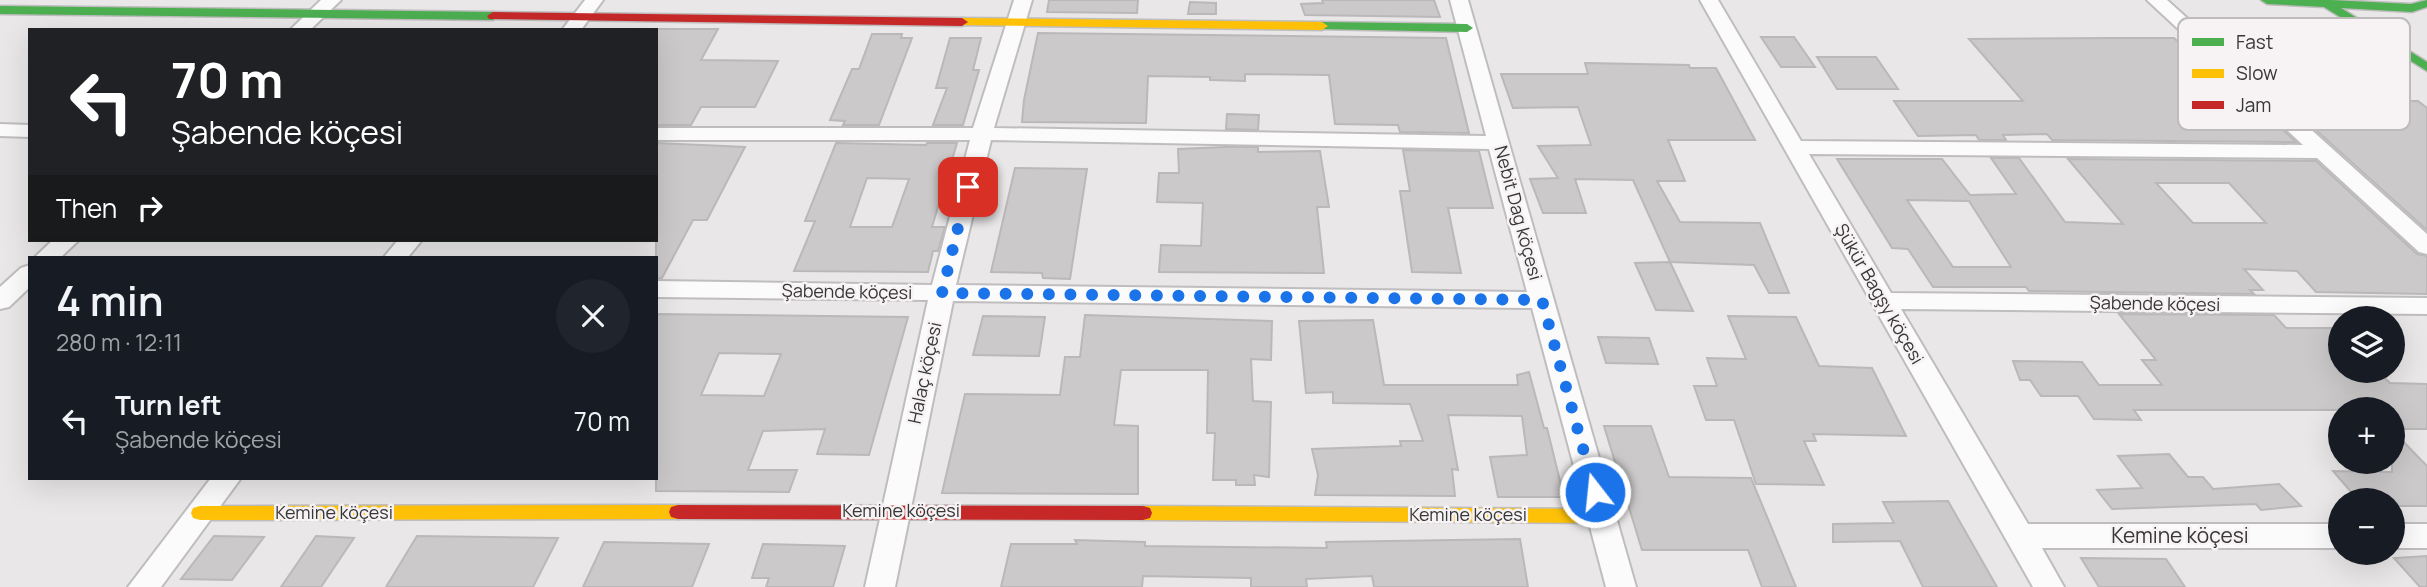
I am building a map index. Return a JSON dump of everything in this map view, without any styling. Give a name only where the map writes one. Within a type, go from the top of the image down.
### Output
[{"type":"street","points":[[301,28],[332,0]]},
{"type":"street","points":[[576,23],[594,0]]},
{"type":"street","name":"Nebit Dag köçesi","points":[[1459,0],[1621,587]]},
{"type":"street","name":"Şükür Bagşy köçesi","points":[[1709,0],[2049,587]]},
{"type":"street","points":[[2156,0],[2178,20]]},
{"type":"street","points":[[2267,0],[2412,8],[2427,3]]},
{"type":"street","points":[[2329,5],[2350,18]]},
{"type":"street","points":[[0,10],[316,15],[576,23],[1020,11],[1467,28]]},
{"type":"street","name":"Halaç köçesi","points":[[880,587],[942,293],[982,134],[1020,11]]},
{"type":"street","points":[[2410,56],[2427,67]]},
{"type":"street","points":[[0,130],[28,131]]},
{"type":"street","points":[[2299,130],[2427,247]]},
{"type":"street","points":[[658,134],[982,134],[1499,143]]},
{"type":"street","points":[[1794,147],[2323,152]]},
{"type":"street","points":[[48,256],[65,242]]},
{"type":"street","points":[[397,256],[408,242]]},
{"type":"street","points":[[0,301],[20,280]]},
{"type":"street","name":"Şabende köçesi","points":[[658,289],[1542,300]]},
{"type":"street","name":"Şabende köçesi","points":[[1883,301],[2427,306]]},
{"type":"street","points":[[143,587],[225,480]]},
{"type":"street","name":"Kemine köçesi","points":[[200,513],[896,511],[1602,516]]},
{"type":"street","name":"Kemine köçesi","points":[[2019,536],[2328,536]]},
{"type":"street","points":[[2405,536],[2427,536]]},
{"type":"building","points":[[1049,0],[1138,0],[1137,13],[1047,12]]},
{"type":"building","points":[[1322,0],[1434,0],[1440,17],[1305,15],[1301,4],[1323,3]]},
{"type":"building","points":[[1190,2],[1216,3],[1216,14],[1188,14]]},
{"type":"building","points":[[658,29],[718,29],[701,60],[778,61],[755,107],[701,107],[691,125],[658,125]]},
{"type":"building","points":[[1038,33],[1446,38],[1469,133],[1400,132],[1398,125],[1335,124],[1329,75],[1245,74],[1245,81],[1210,80],[1210,77],[1148,76],[1146,123],[1022,122]]},
{"type":"building","points":[[872,34],[902,34],[901,38],[912,38],[879,125],[843,125],[845,121],[830,120],[852,69],[859,69]]},
{"type":"building","points":[[1761,37],[1794,37],[1815,67],[1781,67]]},
{"type":"building","points":[[950,38],[981,38],[973,70],[979,70],[963,125],[933,125],[947,88],[936,88]]},
{"type":"building","points":[[2174,38],[2178,42],[2178,130],[2283,130],[2296,142],[2052,140],[2047,134],[2003,135],[2006,140],[1979,140],[1976,135],[1918,136],[1894,101],[2023,101],[1969,39]]},
{"type":"building","points":[[1817,57],[1876,57],[1898,89],[1837,89]]},
{"type":"building","points":[[1585,63],[1716,68],[1755,140],[1668,140],[1685,181],[1657,181],[1680,222],[1760,223],[1789,293],[1769,293],[1754,265],[1670,262],[1633,180],[1575,179],[1586,213],[1543,213],[1530,179],[1558,178],[1538,146],[1591,145],[1578,107],[1513,108],[1501,74],[1588,74]]},
{"type":"building","points":[[2410,101],[2418,101],[2427,108],[2427,230],[2316,130],[2410,130]]},
{"type":"building","points":[[1227,114],[1259,115],[1258,130],[1226,129]]},
{"type":"building","points":[[658,143],[745,147],[707,220],[693,220],[662,278],[658,278]]},
{"type":"building","points":[[836,143],[957,143],[932,227],[945,227],[938,251],[933,251],[928,272],[794,271],[815,221],[805,221]],"holes":[[[867,178],[909,179],[892,227],[850,227]]]},
{"type":"building","points":[[1258,147],[1258,152],[1320,151],[1329,207],[1317,207],[1324,273],[1159,272],[1161,245],[1201,246],[1203,203],[1157,202],[1159,173],[1179,173],[1178,149]]},
{"type":"building","points":[[1403,150],[1479,151],[1493,208],[1448,208],[1461,273],[1412,272],[1400,191],[1410,191]]},
{"type":"building","points":[[1991,158],[2019,158],[2065,222],[2123,224],[2068,159],[2316,161],[2417,254],[2427,256],[2427,294],[2316,292],[2297,271],[2244,269],[2263,290],[2250,290],[2254,294],[1933,287],[1908,249],[1892,248],[1837,159],[1942,159],[1970,195],[2016,194]],"holes":[[[2156,183],[2229,183],[2266,223],[2193,223]],[[1907,200],[1969,201],[2011,267],[1953,267]]]},
{"type":"building","points":[[1015,168],[1087,169],[1070,279],[1043,278],[1042,273],[991,272]]},
{"type":"building","points":[[1670,262],[1693,311],[1656,310],[1635,263]]},
{"type":"building","points":[[658,314],[908,317],[869,455],[817,454],[825,429],[763,431],[748,470],[797,470],[789,492],[656,491]],"holes":[[[719,353],[781,354],[764,396],[701,395]]]},
{"type":"building","points":[[2119,314],[2274,315],[2286,328],[2328,328],[2328,383],[2427,384],[2427,429],[2405,429],[2405,397],[2328,397],[2328,410],[2134,410],[2141,420],[2094,419],[2078,396],[2041,396],[2030,380],[2020,380],[2013,361],[2082,362],[2099,385],[2162,385],[2142,360],[2156,360]]},
{"type":"building","points":[[1085,315],[1272,321],[1271,360],[1251,359],[1253,401],[1271,402],[1269,477],[1254,475],[1255,485],[1236,485],[1236,480],[1213,480],[1215,433],[1207,433],[1208,370],[1121,370],[1114,425],[1138,426],[1138,494],[942,493],[965,394],[1060,395],[1065,357],[1080,357]]},
{"type":"building","points":[[983,316],[1045,317],[1039,356],[973,355]]},
{"type":"building","points":[[1728,316],[1796,317],[1819,366],[1872,368],[1906,436],[1813,434],[1816,441],[1804,441],[1824,485],[1756,484],[1734,420],[1706,420],[1694,386],[1717,386],[1707,358],[1746,359]]},
{"type":"building","points":[[1373,320],[1384,385],[1518,385],[1517,375],[1529,372],[1544,428],[1547,428],[1564,497],[1498,497],[1490,457],[1527,455],[1522,416],[1448,415],[1458,470],[1452,469],[1455,496],[1315,495],[1318,475],[1312,449],[1401,446],[1400,441],[1423,441],[1410,404],[1333,403],[1333,392],[1306,393],[1299,321]]},
{"type":"building","points":[[1598,337],[1649,338],[1658,364],[1606,363]]},
{"type":"building","points":[[1604,426],[1651,426],[1669,477],[1751,478],[1796,587],[1762,587],[1748,550],[1642,550]]},
{"type":"building","points":[[2405,443],[2427,466],[2427,506],[2405,506],[2405,488],[2348,488],[2336,474],[2405,474]]},
{"type":"building","points":[[2169,454],[2188,477],[2203,477],[2213,489],[2279,484],[2301,506],[2261,510],[2256,504],[2112,509],[2097,490],[2142,488],[2118,456]]},
{"type":"building","points":[[1948,501],[1997,587],[1923,587],[1900,541],[1833,542],[1833,524],[1894,523],[1883,502]]},
{"type":"building","points":[[214,536],[264,537],[232,580],[181,579]]},
{"type":"building","points":[[316,536],[354,538],[321,587],[281,587]]},
{"type":"building","points":[[417,536],[558,538],[533,587],[386,587]]},
{"type":"building","points":[[1520,539],[1528,587],[1374,587],[1372,576],[1306,579],[1307,587],[1251,587],[1251,578],[1143,576],[1142,587],[1001,587],[1011,544],[1077,544],[1075,540],[1145,542],[1145,546],[1327,548],[1326,542]]},
{"type":"building","points":[[604,542],[709,544],[692,587],[583,587]]},
{"type":"building","points":[[763,544],[845,546],[833,587],[766,587],[769,578],[752,578]]},
{"type":"building","points":[[2427,556],[2427,587],[2420,587],[2400,565],[2405,565],[2405,557]]},
{"type":"building","points":[[2081,558],[2166,559],[2185,587],[2099,587]]},
{"type":"traffic: fast","points":[[2267,0],[2412,8],[2427,3]]},
{"type":"traffic: fast","points":[[2329,5],[2350,18]]},
{"type":"traffic: fast","points":[[0,10],[493,16]]},
{"type":"traffic: fast","points":[[1322,26],[1467,28]]},
{"type":"traffic: fast","points":[[2410,56],[2427,67]]},
{"type":"traffic: slow","points":[[962,22],[1322,26]]},
{"type":"traffic: slow","points":[[200,513],[678,512]]},
{"type":"traffic: slow","points":[[1143,513],[1602,516]]},
{"type":"traffic: jam","points":[[493,16],[962,22]]},
{"type":"traffic: jam","points":[[678,512],[1143,513]]},
{"type":"route","points":[[968,187],[942,293],[1542,300],[1595,492]]}]
